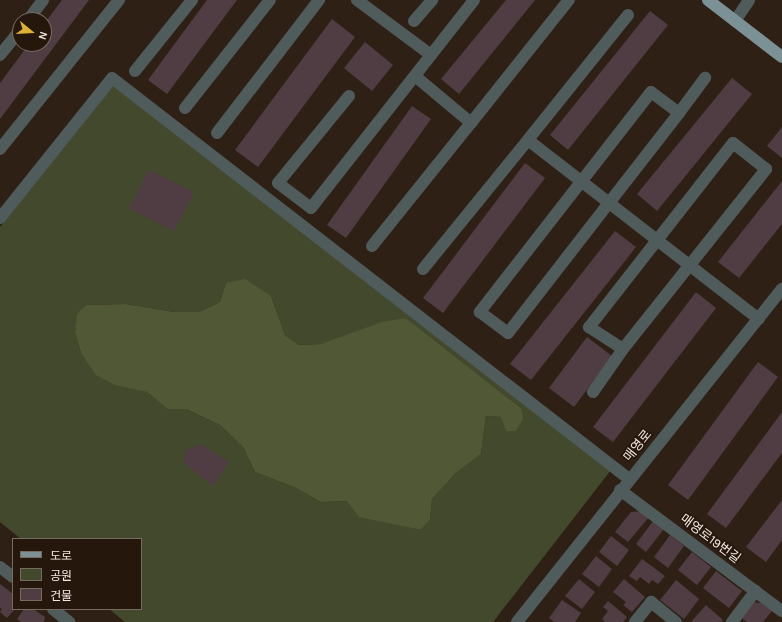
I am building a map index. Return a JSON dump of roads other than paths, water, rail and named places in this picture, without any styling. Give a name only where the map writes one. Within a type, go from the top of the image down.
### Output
[{"type":"main road","points":[[708,0],[782,57]]},
{"type":"street","points":[[34,12],[43,0]]},
{"type":"street","points":[[0,149],[119,0]]},
{"type":"street","points":[[135,71],[192,0]]},
{"type":"street","points":[[185,108],[270,0]]},
{"type":"street","points":[[217,133],[319,0]]},
{"type":"street","points":[[357,0],[431,55]]},
{"type":"street","points":[[414,21],[432,0]]},
{"type":"street","points":[[349,96],[278,183],[311,208],[474,0]]},
{"type":"street","points":[[372,246],[569,0]]},
{"type":"street","points":[[735,21],[749,0]]},
{"type":"street","points":[[423,269],[628,15]]},
{"type":"street","points":[[0,55],[12,40]]},
{"type":"street","points":[[415,76],[471,123]]},
{"type":"street","points":[[0,218],[112,78],[629,479]]},
{"type":"street","points":[[679,113],[651,92],[480,312],[508,333],[679,113],[705,78]]},
{"type":"street","points":[[528,140],[759,319]]},
{"type":"street","points":[[593,392],[623,349],[766,169],[733,143],[590,327],[623,349]]},
{"type":"street","name":"매영로","points":[[517,622],[620,490],[782,289]]},
{"type":"street","name":"매영로19번길","points":[[620,490],[782,611]]},
{"type":"street","points":[[0,567],[12,576]]},
{"type":"street","points":[[732,622],[756,591]]},
{"type":"street","points":[[635,622],[651,602],[676,622]]},
{"type":"street","points":[[54,610],[69,622]]}]
